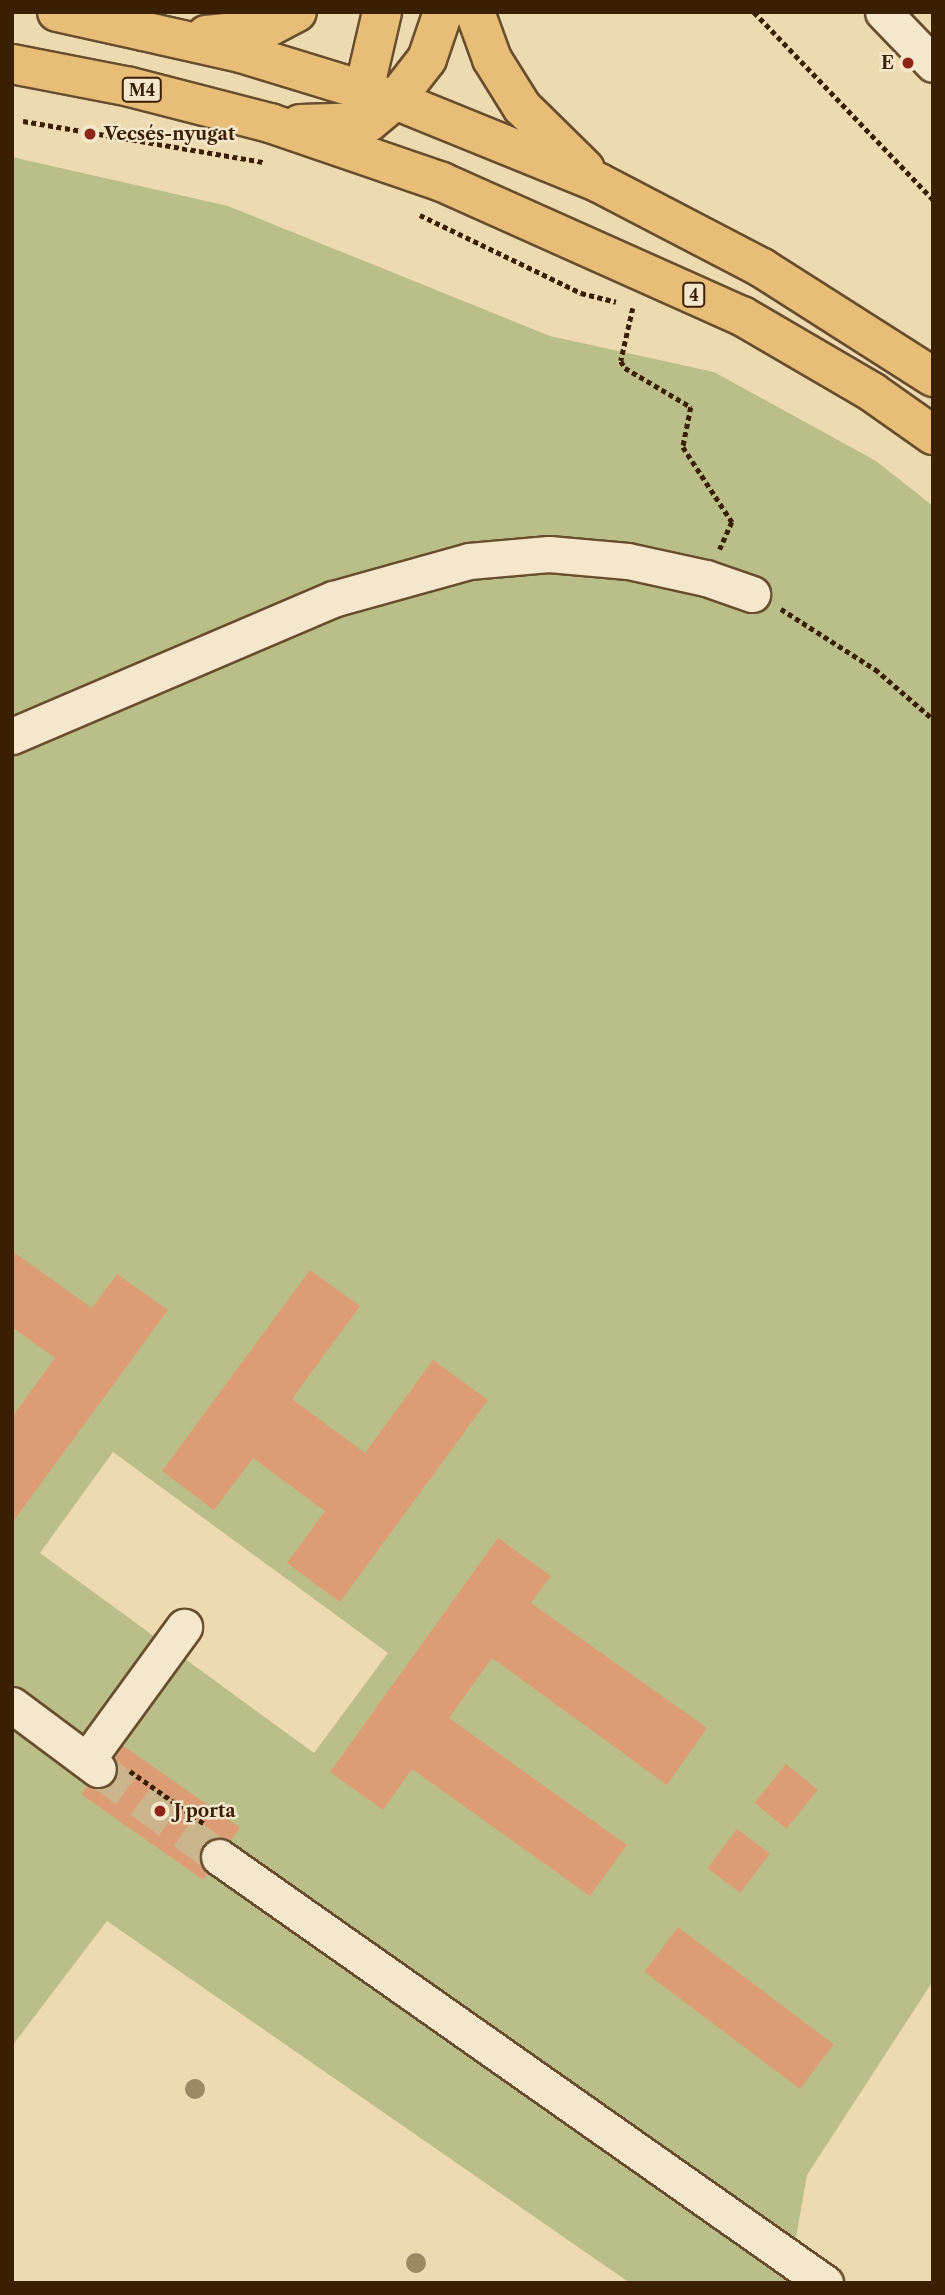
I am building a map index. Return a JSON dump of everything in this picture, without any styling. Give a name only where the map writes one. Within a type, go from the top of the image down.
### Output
[{"type":"main road","points":[[57,12],[241,53],[599,183],[762,268],[933,377]]},
{"type":"main road","points":[[144,31],[218,35],[265,29],[297,12]]},
{"type":"main road","points":[[376,104],[382,12]]},
{"type":"main road","points":[[270,123],[376,104],[427,59],[443,23],[443,12]]},
{"type":"main road","points":[[475,12],[492,59],[522,107],[599,183]]},
{"type":"main road","name":"M4","points":[[12,64],[130,87],[270,123]]},
{"type":"main road","name":"4","points":[[376,104],[394,151],[442,182],[742,316],[873,392],[933,435]]},
{"type":"main road","points":[[270,123],[442,182]]},
{"type":"street","points":[[883,12],[933,64]]},
{"type":"street","points":[[12,736],[333,599],[469,561],[549,555],[628,561],[706,578],[752,594]]},
{"type":"street","points":[[12,1705],[101,1764],[184,1627]]},
{"type":"street","points":[[219,1845],[825,2283]]},
{"type":"path","points":[[754,12],[933,199]]},
{"type":"path","points":[[23,121],[267,162]]},
{"type":"path","points":[[409,209],[581,293],[634,306],[621,361],[625,368],[691,407],[683,447],[732,522],[706,578]]},
{"type":"path","points":[[752,594],[813,625],[875,669],[933,719]]},
{"type":"path","points":[[101,1764],[219,1845]]},
{"type":"green space","points":[[12,157],[228,206],[550,336],[714,372],[876,461],[933,506],[933,1981],[807,2175],[788,2283],[630,2283],[107,1921],[12,2046]],"holes":[[[113,1452],[388,1653],[314,1753],[40,1553]]]},
{"type":"building","points":[[12,1251],[92,1308],[117,1274],[168,1310],[12,1523],[12,1417],[55,1358],[12,1327]]},
{"type":"building","points":[[310,1270],[360,1306],[292,1399],[365,1453],[433,1360],[488,1400],[340,1602],[287,1563],[325,1511],[253,1458],[214,1510],[162,1471]]},
{"type":"building","points":[[498,1538],[551,1576],[531,1603],[707,1728],[667,1785],[492,1658],[449,1718],[627,1845],[590,1896],[412,1769],[383,1810],[330,1772]]},
{"type":"building","name":"J porta","points":[[118,1742],[240,1827],[203,1880],[81,1794]]},
{"type":"building","points":[[786,1764],[818,1790],[786,1829],[755,1803]]},
{"type":"building","points":[[737,1829],[770,1854],[740,1893],[708,1868]]},
{"type":"building","points":[[678,1927],[834,2044],[800,2089],[644,1972]]},
{"type":"tunnel","points":[[98,1769],[219,1857]]},
{"type":"place","name":"E","points":[[908,63]]},
{"type":"place","name":"Vecsés-nyugat","points":[[90,134]]},
{"type":"place","name":"J porta","points":[[160,1811]]}]
